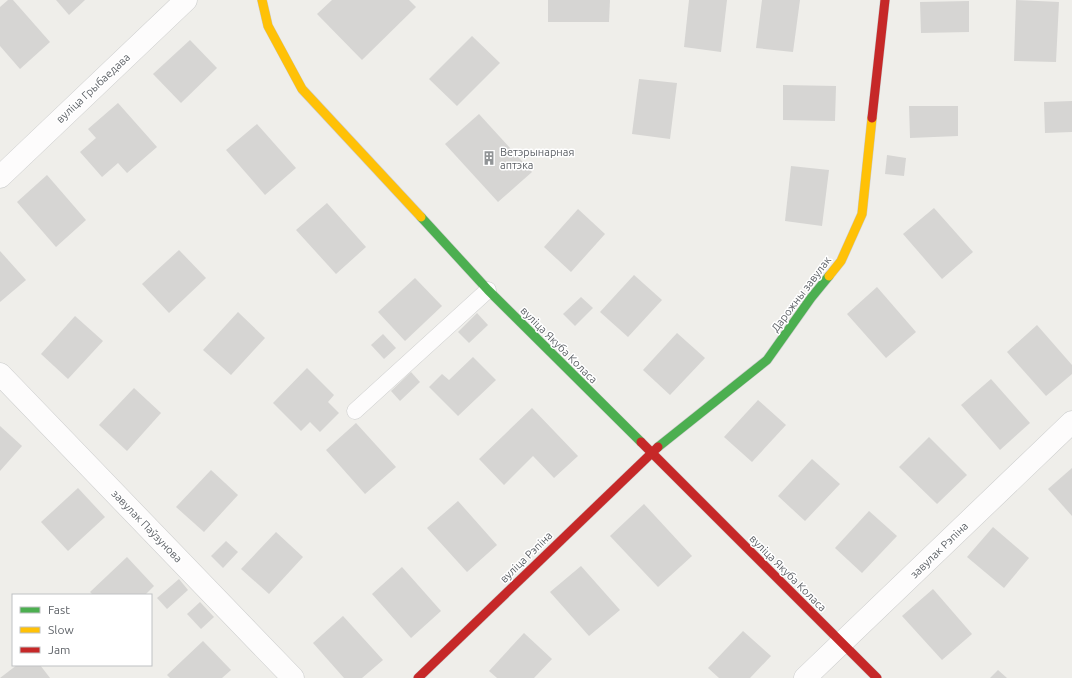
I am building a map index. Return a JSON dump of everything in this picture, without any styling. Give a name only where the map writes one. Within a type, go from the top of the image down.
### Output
[{"type":"main road","name":"вуліца Якуба Коласа","points":[[262,0],[268,26],[302,89],[488,290],[877,678]]},
{"type":"main road","name":"Дарожны завулак","points":[[650,453],[767,360],[811,298],[841,261],[862,214],[885,0]]},
{"type":"main road","name":"вуліца Рэпіна","points":[[418,678],[650,453]]},
{"type":"street","name":"вуліца Грыбаедава","points":[[0,177],[186,0]]},
{"type":"street","name":"завулак Паўзунова","points":[[0,374],[293,678]]},
{"type":"street","name":"завулак Рэпіна","points":[[805,678],[1072,422]]},
{"type":"lane","points":[[355,411],[488,290]]},
{"type":"building","points":[[8,0],[13,0],[50,42],[20,69],[0,46],[0,7]]},
{"type":"building","points":[[56,0],[85,0],[69,15]]},
{"type":"building","points":[[332,0],[409,0],[416,7],[362,60],[317,14]]},
{"type":"building","points":[[548,0],[610,0],[609,22],[548,22]]},
{"type":"building","points":[[689,0],[727,0],[721,52],[684,47]]},
{"type":"building","points":[[762,0],[800,0],[793,52],[756,48]]},
{"type":"building","points":[[1016,0],[1059,2],[1056,62],[1014,61]]},
{"type":"building","points":[[969,1],[969,32],[921,33],[920,2]]},
{"type":"building","points":[[472,36],[500,63],[457,106],[429,79]]},
{"type":"building","points":[[190,40],[217,68],[181,103],[153,74]]},
{"type":"building","points":[[639,79],[677,83],[670,139],[632,134]]},
{"type":"building","points":[[783,85],[836,86],[835,121],[783,120]]},
{"type":"building","points":[[1072,101],[1072,132],[1045,133],[1044,102]]},
{"type":"building","points":[[118,103],[157,147],[127,173],[118,163],[102,177],[80,152],[96,138],[88,129]]},
{"type":"building","points":[[909,106],[958,106],[958,136],[910,138]]},
{"type":"building","name":"Ветэрынарная аптэка","points":[[479,114],[532,172],[498,202],[445,144]]},
{"type":"building","points":[[257,124],[296,168],[265,195],[226,150]]},
{"type":"building","points":[[887,155],[906,158],[904,176],[885,174]]},
{"type":"building","points":[[791,166],[829,170],[822,226],[785,221]]},
{"type":"building","points":[[47,175],[86,220],[56,247],[17,202]]},
{"type":"building","points":[[327,203],[366,247],[336,274],[296,230]]},
{"type":"building","points":[[934,208],[973,252],[942,279],[903,234]]},
{"type":"building","points":[[578,209],[605,234],[571,272],[544,247]]},
{"type":"building","points":[[179,250],[206,278],[169,313],[142,284]]},
{"type":"building","points":[[0,251],[26,280],[0,302]]},
{"type":"building","points":[[634,275],[662,300],[628,337],[600,312]]},
{"type":"building","points":[[415,278],[442,306],[405,341],[378,312]]},
{"type":"building","points":[[877,287],[916,332],[886,358],[847,314]]},
{"type":"building","points":[[581,297],[593,308],[575,326],[563,314]]},
{"type":"building","points":[[238,312],[265,338],[231,375],[203,350]]},
{"type":"building","points":[[477,313],[488,325],[469,343],[458,332]]},
{"type":"building","points":[[75,316],[103,341],[68,379],[41,354]]},
{"type":"building","points":[[1037,325],[1072,365],[1072,374],[1046,396],[1007,352]]},
{"type":"building","points":[[677,333],[705,358],[670,395],[643,370]]},
{"type":"building","points":[[383,334],[396,348],[384,359],[371,345]]},
{"type":"building","points":[[473,357],[496,380],[458,416],[429,387],[442,374],[449,380]]},
{"type":"building","points":[[307,368],[334,395],[328,402],[339,413],[320,432],[310,422],[301,431],[273,403]]},
{"type":"building","points":[[411,372],[420,382],[400,401],[391,391]]},
{"type":"building","points":[[991,379],[1030,423],[1000,450],[961,405]]},
{"type":"building","points":[[134,388],[161,413],[127,451],[99,425]]},
{"type":"building","points":[[758,400],[786,425],[752,462],[724,437]]},
{"type":"building","points":[[532,408],[578,456],[554,478],[533,456],[504,485],[479,459]]},
{"type":"building","points":[[356,423],[396,467],[365,494],[326,450]]},
{"type":"building","points":[[0,426],[22,446],[0,471]]},
{"type":"building","points":[[929,437],[967,475],[937,504],[899,467]]},
{"type":"building","points":[[812,459],[840,484],[805,521],[778,496]]},
{"type":"building","points":[[1072,468],[1072,516],[1048,489]]},
{"type":"building","points":[[211,470],[238,495],[204,532],[176,507]]},
{"type":"building","points":[[78,488],[105,517],[68,551],[41,522]]},
{"type":"building","points":[[458,501],[497,545],[467,572],[427,528]]},
{"type":"building","points":[[644,504],[692,556],[658,587],[610,536]]},
{"type":"building","points":[[869,511],[897,536],[862,573],[835,548]]},
{"type":"building","points":[[993,527],[1029,558],[1004,588],[967,557]]},
{"type":"building","points":[[276,532],[303,557],[269,594],[241,569]]},
{"type":"building","points":[[226,541],[238,552],[223,568],[211,556]]},
{"type":"building","points":[[127,557],[154,586],[146,594],[92,594],[90,592]]},
{"type":"building","points":[[581,566],[620,610],[589,636],[550,592]]},
{"type":"building","points":[[402,567],[441,611],[411,638],[372,594]]},
{"type":"building","points":[[179,579],[188,590],[167,609],[157,598]]},
{"type":"building","points":[[933,589],[972,634],[942,660],[902,616]]},
{"type":"building","points":[[200,602],[214,617],[201,629],[187,614]]},
{"type":"building","points":[[343,616],[383,660],[362,678],[344,678],[313,643]]},
{"type":"building","points":[[743,631],[771,656],[750,678],[719,678],[708,668]]},
{"type":"building","points":[[524,633],[552,659],[534,678],[497,678],[489,671]]},
{"type":"building","points":[[203,641],[231,670],[222,678],[170,678],[167,675]]},
{"type":"building","points":[[16,666],[41,666],[50,678],[0,678]]},
{"type":"building","points":[[998,670],[1007,678],[990,678]]},
{"type":"traffic: fast","points":[[421,217],[488,290],[641,442]]},
{"type":"traffic: fast","points":[[658,447],[767,360],[811,298],[829,276]]},
{"type":"traffic: slow","points":[[262,0],[268,26],[302,89],[421,217]]},
{"type":"traffic: slow","points":[[829,276],[841,261],[862,214],[872,118]]},
{"type":"traffic: jam","points":[[872,118],[885,0]]},
{"type":"traffic: jam","points":[[641,442],[877,678]]},
{"type":"traffic: jam","points":[[418,678],[658,447]]},
{"type":"place","name":"Ветэрынарная аптэка","points":[[489,158]]}]
